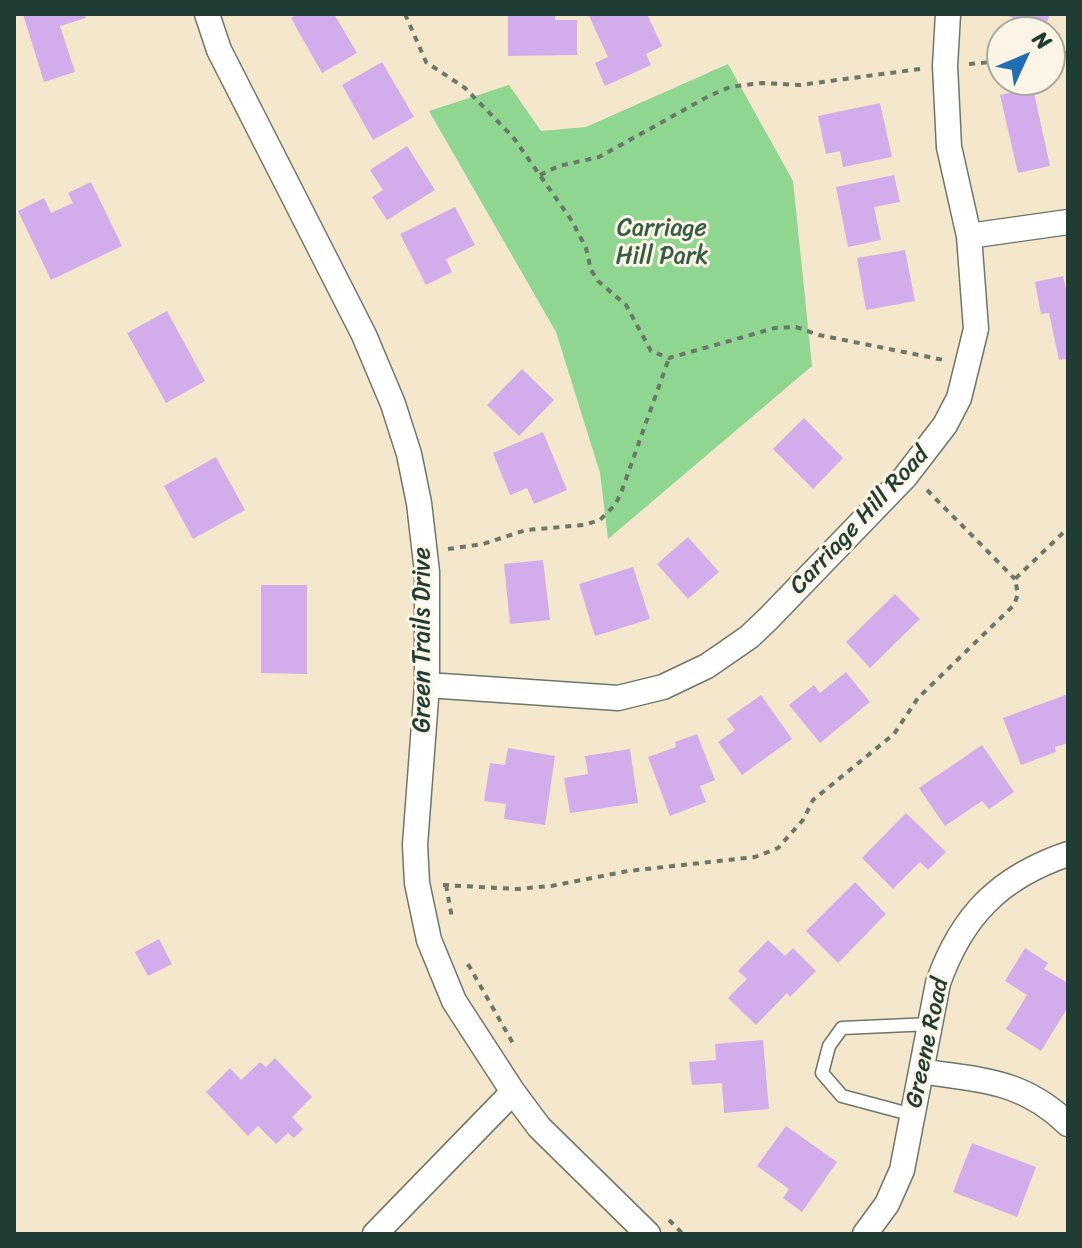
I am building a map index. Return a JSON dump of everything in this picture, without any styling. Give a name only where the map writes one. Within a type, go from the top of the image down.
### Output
[{"type":"street","name":"Green Trails Drive","points":[[207,14],[219,50],[381,372],[409,454],[426,552],[427,685],[415,845],[417,883],[429,940],[454,1001],[539,1127],[648,1234]]},
{"type":"street","name":"Carriage Hill Road","points":[[427,685],[618,698],[663,687],[707,666],[749,637],[910,472],[945,425],[959,398],[976,329],[969,236],[949,147],[945,66],[948,14]]},
{"type":"street","points":[[969,236],[1068,222]]},
{"type":"street","name":"Greene Road","points":[[865,1234],[887,1204],[902,1170],[938,983],[947,958],[964,927],[984,903],[1010,881],[1037,865],[1068,854]]},
{"type":"street","points":[[921,1071],[1017,1088],[1037,1099],[1068,1124]]},
{"type":"street","points":[[375,1234],[513,1092]]},
{"type":"lane","points":[[913,1115],[842,1096],[822,1073],[829,1046],[842,1028],[931,1024]]},
{"type":"path","points":[[405,14],[426,62],[453,78],[483,103],[513,137],[572,221],[598,281],[626,305],[651,351],[669,358],[775,328],[796,327],[819,335],[938,358],[968,368]]},
{"type":"path","points":[[540,175],[559,166],[599,157],[730,87],[762,83],[800,85],[986,62]]},
{"type":"path","points":[[426,552],[483,544],[526,530],[584,525],[600,520],[615,505],[621,493],[669,358]]},
{"type":"path","points":[[417,883],[517,889],[551,886],[628,871],[755,857],[778,848],[803,820],[813,800],[894,734],[918,698],[1014,605],[1018,594],[1015,579],[910,472]]},
{"type":"path","points":[[1015,579],[1068,528]]},
{"type":"path","points":[[446,885],[454,932]]},
{"type":"path","points":[[464,955],[521,1056]]},
{"type":"path","points":[[662,1213],[683,1234]]},
{"type":"green space","name":"Carriage Hill Park","points":[[728,64],[793,181],[812,366],[608,539],[600,473],[556,332],[429,111],[509,85],[541,131],[586,127]]},
{"type":"building","points":[[23,14],[85,14],[86,18],[60,26],[75,72],[44,82]]},
{"type":"building","points":[[299,14],[334,14],[357,53],[322,73],[291,18]]},
{"type":"building","points":[[508,14],[555,14],[555,20],[577,20],[577,55],[508,56]]},
{"type":"building","points":[[647,14],[662,46],[646,54],[651,65],[605,86],[595,63],[608,57],[589,16]]},
{"type":"building","points":[[1003,14],[1050,14],[1049,16]]},
{"type":"building","points":[[382,62],[414,117],[373,140],[342,85]]},
{"type":"building","points":[[1000,96],[1035,96],[1050,166],[1018,173]]},
{"type":"building","points":[[880,103],[892,157],[843,167],[840,151],[826,154],[818,116]]},
{"type":"building","points":[[407,146],[435,190],[387,220],[372,197],[383,190],[370,170]]},
{"type":"building","points":[[894,175],[900,202],[874,207],[881,240],[848,247],[836,187]]},
{"type":"building","points":[[91,182],[122,246],[51,280],[18,211],[44,198],[51,213],[73,203],[68,193]]},
{"type":"building","points":[[455,207],[475,245],[446,259],[452,272],[426,285],[400,234]]},
{"type":"building","points":[[905,250],[915,301],[866,310],[857,258]]},
{"type":"building","points":[[1063,276],[1068,298],[1068,359],[1059,360],[1049,313],[1041,314],[1035,282]]},
{"type":"building","points":[[167,311],[205,381],[166,403],[127,333]]},
{"type":"building","points":[[522,369],[554,400],[519,436],[487,405]]},
{"type":"building","points":[[804,418],[843,458],[813,489],[773,449]]},
{"type":"building","points":[[543,432],[567,490],[534,504],[527,488],[510,495],[493,453]]},
{"type":"building","points":[[216,457],[245,510],[193,539],[164,486]]},
{"type":"building","points":[[688,537],[719,572],[688,599],[657,564]]},
{"type":"building","points":[[543,560],[550,620],[510,624],[504,564]]},
{"type":"building","points":[[633,567],[650,619],[595,636],[579,584]]},
{"type":"building","points":[[261,585],[307,585],[307,674],[261,673]]},
{"type":"building","points":[[895,594],[920,619],[870,668],[846,642]]},
{"type":"building","points":[[846,672],[870,702],[820,743],[789,705],[814,685],[820,693]]},
{"type":"building","points":[[1068,694],[1068,743],[1055,747],[1056,752],[1021,765],[1003,718]]},
{"type":"building","points":[[761,695],[792,739],[742,775],[718,742],[735,730],[727,719]]},
{"type":"building","points":[[697,734],[715,780],[700,786],[706,802],[670,816],[648,757],[676,747],[675,742]]},
{"type":"building","points":[[982,745],[1014,792],[989,809],[982,801],[945,826],[919,788]]},
{"type":"building","points":[[508,748],[555,756],[545,825],[504,819],[506,804],[484,801],[490,763],[505,765]]},
{"type":"building","points":[[630,749],[638,803],[570,813],[564,778],[588,774],[585,756]]},
{"type":"building","points":[[906,813],[946,852],[928,870],[920,862],[893,889],[862,858]]},
{"type":"building","points":[[855,882],[886,914],[838,963],[806,931]]},
{"type":"building","points":[[159,939],[172,964],[148,976],[135,952]]},
{"type":"building","points":[[768,940],[785,956],[793,948],[816,971],[790,997],[787,993],[756,1025],[728,998],[747,979],[738,971]]},
{"type":"building","points":[[1025,948],[1048,963],[1044,969],[1068,983],[1068,1007],[1041,1051],[1006,1029],[1027,995],[1005,981]]},
{"type":"building","points":[[763,1040],[769,1109],[724,1113],[722,1083],[692,1085],[689,1062],[716,1060],[715,1044]]},
{"type":"building","points":[[275,1058],[312,1097],[292,1117],[303,1129],[294,1138],[288,1133],[276,1144],[258,1126],[248,1136],[206,1092],[230,1068],[241,1080],[260,1062],[266,1067]]},
{"type":"building","points":[[786,1126],[837,1162],[802,1212],[783,1198],[789,1189],[757,1166]]},
{"type":"building","points":[[972,1143],[1036,1167],[1017,1217],[953,1192]]}]
